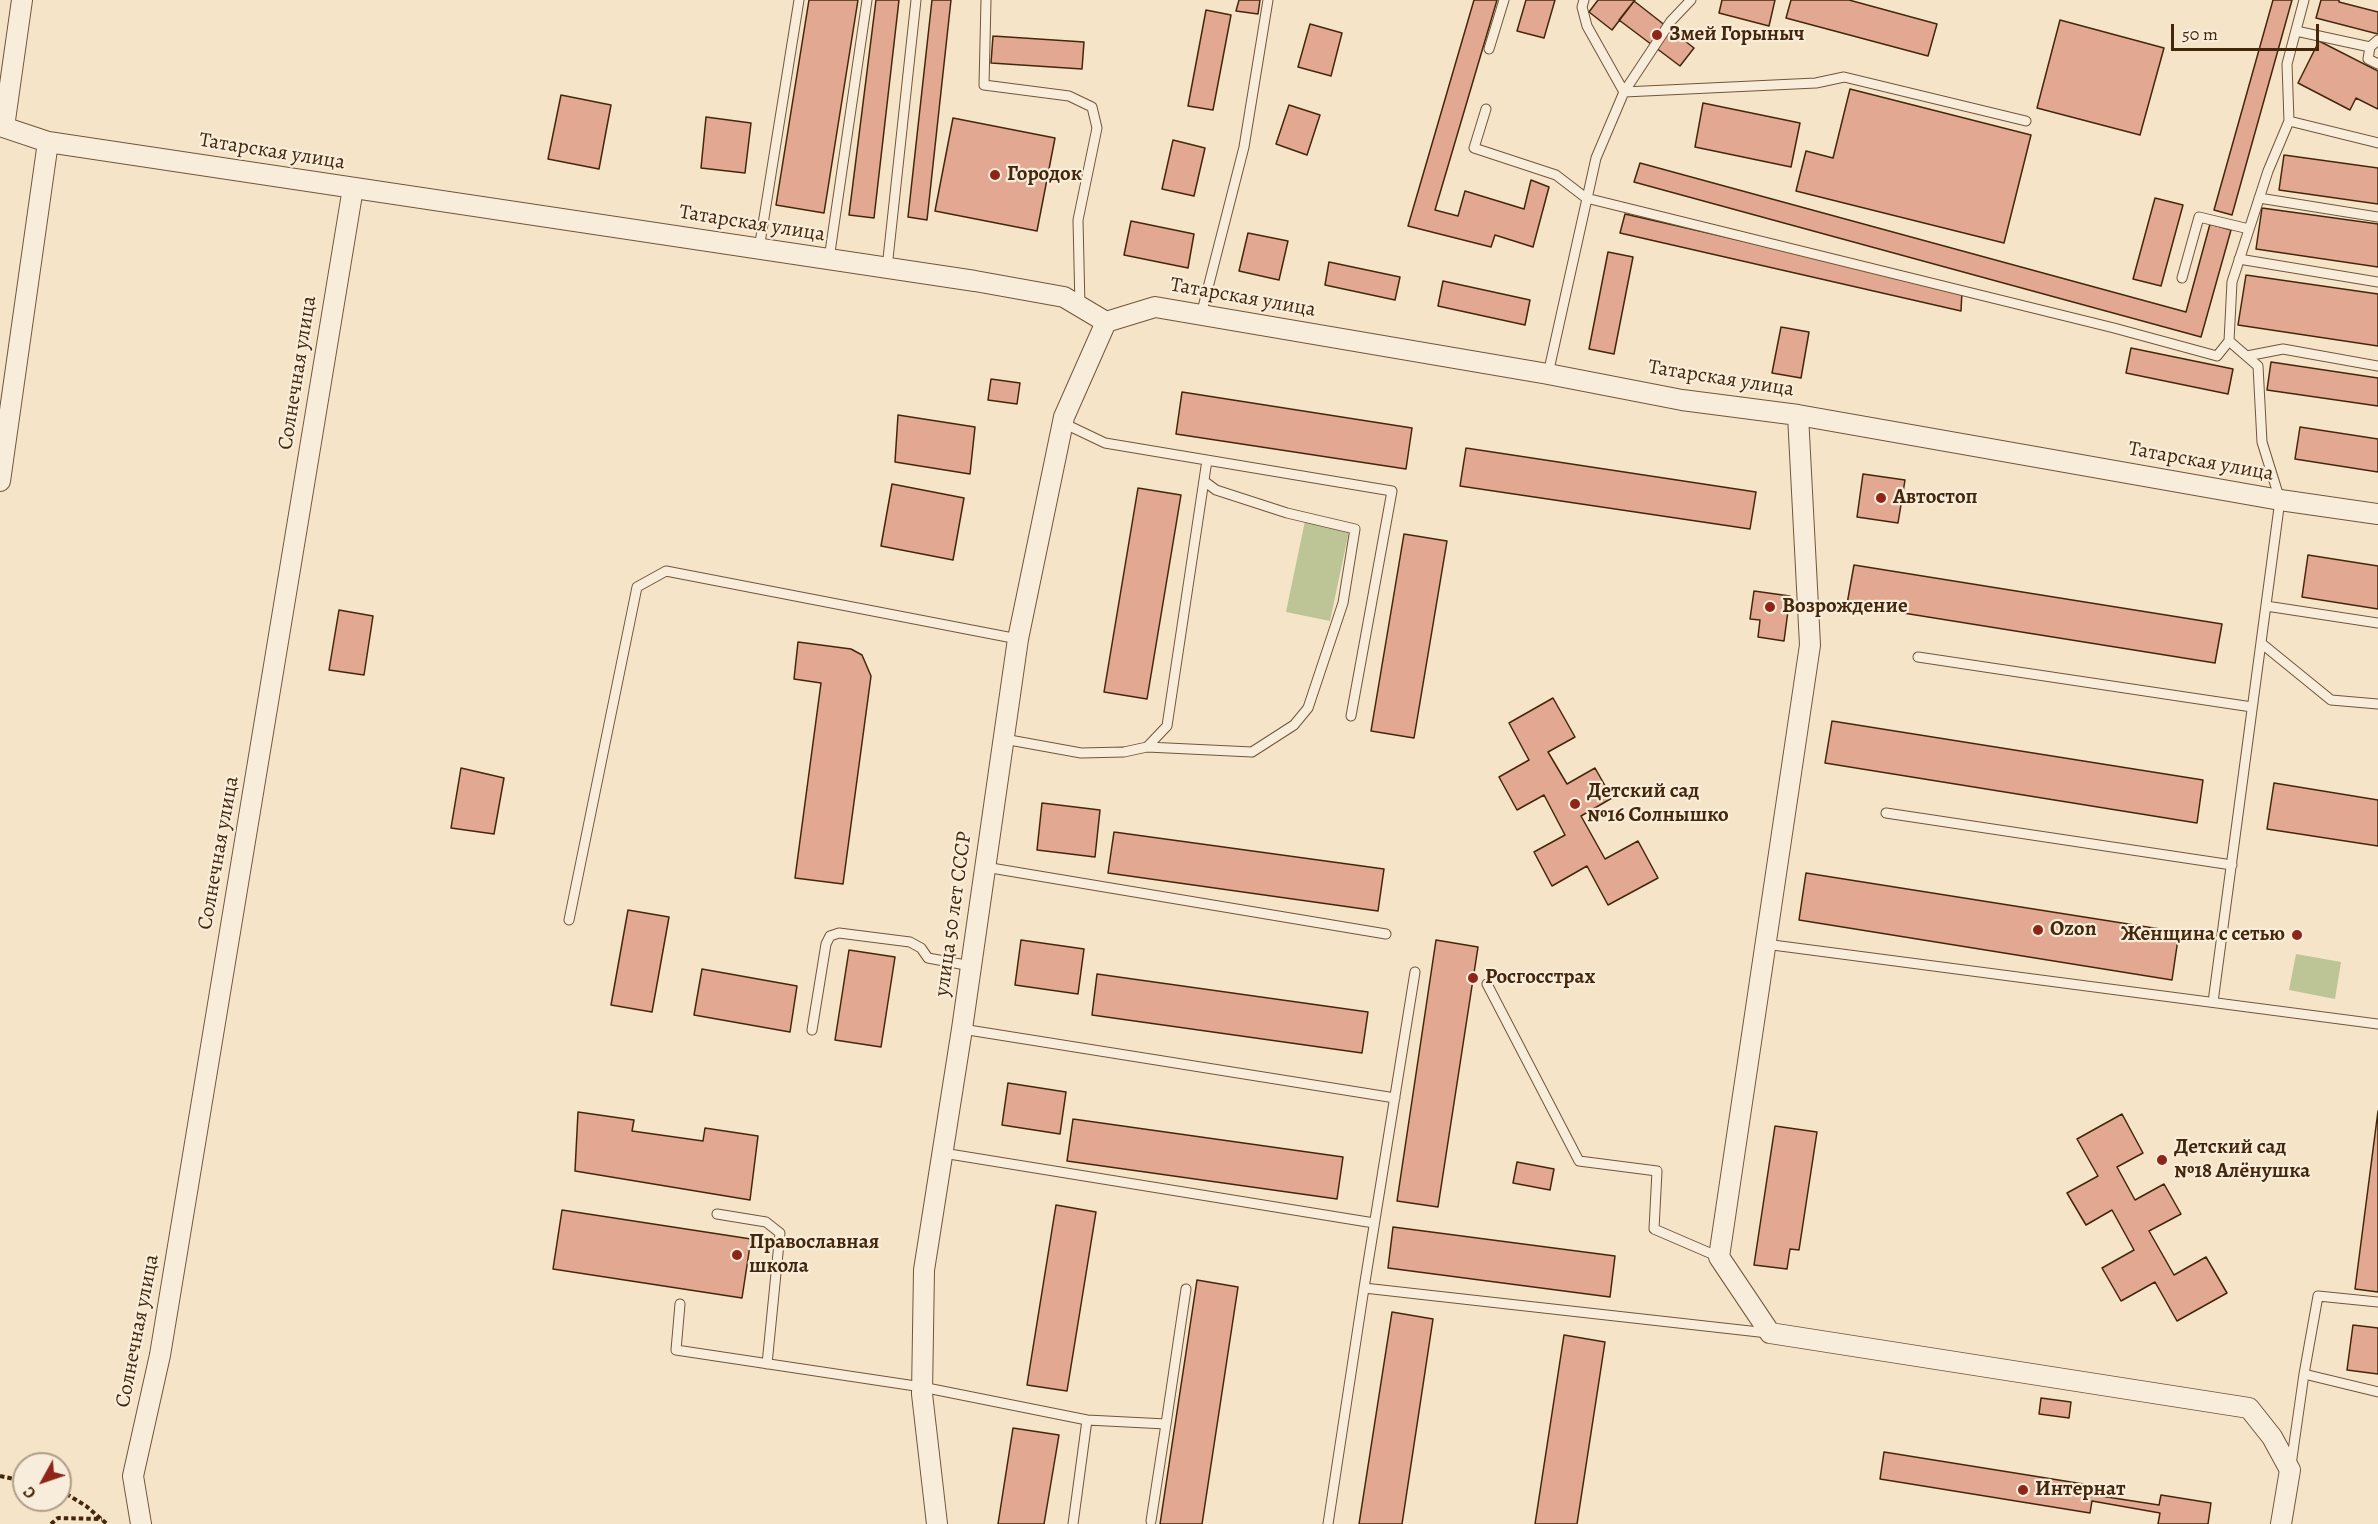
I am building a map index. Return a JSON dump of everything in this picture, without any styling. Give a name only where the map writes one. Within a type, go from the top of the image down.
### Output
[{"type":"street","points":[[2,127],[22,0]]},
{"type":"street","name":"Татарская улица","points":[[2,127],[48,142],[829,259],[1064,297],[1106,322],[1155,307],[1548,374],[1682,400],[1798,415],[2280,500],[2378,514]]},
{"type":"street","points":[[0,481],[48,142]]},
{"type":"street","name":"Солнечная улица","points":[[141,1524],[133,1476],[160,1355],[352,188]]},
{"type":"street","name":"улица 50 лет СССР","points":[[937,1524],[922,1387],[924,1270],[962,1029],[1018,639],[1063,423],[1089,357],[1106,322]]},
{"type":"street","points":[[1798,415],[1810,645],[1719,1257],[1770,1333],[2249,1408],[2272,1437],[2290,1470],[2281,1524]]},
{"type":"lane","points":[[759,249],[799,0]]},
{"type":"lane","points":[[829,259],[867,0]]},
{"type":"lane","points":[[887,268],[916,0]]},
{"type":"lane","points":[[986,0],[984,85],[1069,96],[1092,106],[1097,128],[1078,220],[1080,307]]},
{"type":"lane","points":[[1201,315],[1244,147],[1268,0]]},
{"type":"lane","points":[[1489,49],[1504,0]]},
{"type":"lane","points":[[1584,0],[1582,7],[1587,26],[1624,92]]},
{"type":"lane","points":[[1548,374],[1596,158],[1624,92],[1671,21],[1691,0]]},
{"type":"lane","points":[[1486,109],[1474,148],[1556,175],[1586,198],[2114,328],[2217,356],[2229,340],[2232,282],[2259,198],[2289,121],[2287,64],[2304,0]]},
{"type":"lane","points":[[2296,31],[2370,47]]},
{"type":"lane","points":[[2378,40],[2370,47],[2368,59],[2378,63]]},
{"type":"lane","points":[[1624,92],[1815,83],[1844,76],[2026,121]]},
{"type":"lane","points":[[2289,121],[2378,143]]},
{"type":"lane","points":[[2259,198],[2378,217]]},
{"type":"lane","points":[[2182,278],[2199,217],[2249,229]]},
{"type":"lane","points":[[2239,260],[2378,282]]},
{"type":"lane","points":[[2214,1002],[2280,500],[2262,442],[2258,366],[2229,340]]},
{"type":"lane","points":[[2247,356],[2283,349],[2378,366]]},
{"type":"lane","points":[[1063,423],[1105,443],[1392,491],[1352,716]]},
{"type":"lane","points":[[1147,747],[1167,726],[1207,460]]},
{"type":"lane","points":[[1004,740],[1081,753],[1124,752],[1147,747],[1252,752],[1294,725],[1308,708],[1343,603],[1355,529],[1287,513],[1216,490],[1204,481]]},
{"type":"lane","points":[[569,920],[637,587],[666,571],[1018,639]]},
{"type":"lane","points":[[2266,606],[2378,623]]},
{"type":"lane","points":[[2261,643],[2331,700],[2378,704]]},
{"type":"lane","points":[[1918,657],[2252,707]]},
{"type":"lane","points":[[1886,813],[2232,865]]},
{"type":"lane","points":[[986,867],[1386,934]]},
{"type":"lane","points":[[812,1030],[825,944],[830,936],[839,933],[910,942],[921,948],[928,958],[971,966]]},
{"type":"lane","points":[[1765,945],[2378,1024]]},
{"type":"lane","points":[[1328,1524],[1415,972]]},
{"type":"lane","points":[[1487,984],[1579,1161],[1657,1171],[1654,1228],[1719,1257]]},
{"type":"lane","points":[[962,1029],[1395,1098]]},
{"type":"lane","points":[[943,1153],[1374,1223]]},
{"type":"lane","points":[[717,1214],[766,1222],[780,1233],[767,1364]]},
{"type":"lane","points":[[1364,1288],[1770,1333]]},
{"type":"lane","points":[[1151,1521],[1186,1289]]},
{"type":"lane","points":[[2290,1470],[2318,1296],[2378,1302]]},
{"type":"lane","points":[[680,1304],[676,1350],[922,1387],[1087,1420],[1166,1424]]},
{"type":"lane","points":[[2304,1374],[2378,1392]]},
{"type":"lane","points":[[1073,1524],[1087,1420]]},
{"type":"path","points":[[72,1497],[107,1524]]},
{"type":"path","points":[[51,1524],[58,1518],[102,1520]]},
{"type":"green space","points":[[1305,521],[1349,531],[1330,621],[1286,612]]},
{"type":"green space","points":[[2296,954],[2341,962],[2335,999],[2289,990]]},
{"type":"building","points":[[809,0],[858,0],[824,213],[776,205]]},
{"type":"building","points":[[876,0],[899,0],[874,218],[849,215]]},
{"type":"building","points":[[932,0],[951,0],[927,220],[908,217]]},
{"type":"building","points":[[1239,0],[1260,0],[1258,14],[1236,11]]},
{"type":"building","points":[[1474,0],[1497,0],[1435,210],[1458,216],[1465,191],[1524,209],[1531,180],[1549,187],[1533,247],[1495,235],[1491,247],[1408,226]]},
{"type":"building","points":[[1526,0],[1555,0],[1544,38],[1517,31]]},
{"type":"building","points":[[1598,0],[1635,0],[1612,30],[1589,12]]},
{"type":"building","points":[[1722,0],[1775,0],[1769,26],[1719,13]]},
{"type":"building","points":[[1791,0],[1849,0],[1937,24],[1928,56],[1786,18]]},
{"type":"building","points":[[2273,0],[2292,0],[2232,215],[2214,210]]},
{"type":"building","points":[[2321,0],[2339,0],[2339,2],[2378,12],[2378,34],[2316,18]]},
{"type":"building","points":[[1634,1],[1694,48],[1680,66],[1619,20]]},
{"type":"building","points":[[1206,10],[1231,15],[1213,110],[1188,106]]},
{"type":"building","points":[[2060,20],[2164,48],[2140,135],[2037,108]]},
{"type":"building","points":[[1310,24],[1342,33],[1331,76],[1298,67]]},
{"type":"building","points":[[993,36],[1084,42],[1082,69],[991,63]]},
{"type":"building","points":[[2319,41],[2378,71],[2378,109],[2356,98],[2350,110],[2298,83]]},
{"type":"building","points":[[1850,89],[2031,135],[2004,243],[1796,191],[1806,151],[1833,158]]},
{"type":"building","points":[[561,95],[611,105],[599,169],[548,159]]},
{"type":"building","points":[[1703,103],[1800,123],[1791,167],[1695,147]]},
{"type":"building","points":[[1289,105],[1320,115],[1307,155],[1276,144]]},
{"type":"building","points":[[706,117],[751,123],[745,173],[701,168]]},
{"type":"building","name":"Городок","points":[[953,118],[1055,138],[1037,231],[935,211]]},
{"type":"building","points":[[1173,140],[1205,148],[1194,196],[1162,189]]},
{"type":"building","points":[[2284,155],[2378,168],[2378,204],[2279,190]]},
{"type":"building","points":[[1640,163],[2186,312],[2210,224],[2231,230],[2201,337],[1634,182]]},
{"type":"building","points":[[2155,198],[2183,205],[2161,286],[2133,279]]},
{"type":"building","points":[[2262,208],[2378,224],[2378,267],[2256,249]]},
{"type":"building","points":[[1625,214],[1962,291],[1961,311],[1620,233]]},
{"type":"building","points":[[1131,221],[1194,234],[1188,268],[1124,255]]},
{"type":"building","points":[[1248,233],[1288,241],[1279,280],[1239,271]]},
{"type":"building","points":[[1608,252],[1633,257],[1614,354],[1589,349]]},
{"type":"building","points":[[1329,262],[1400,277],[1395,300],[1325,285]]},
{"type":"building","points":[[2246,275],[2378,294],[2378,346],[2238,325]]},
{"type":"building","points":[[1443,281],[1530,300],[1525,325],[1438,306]]},
{"type":"building","points":[[1781,327],[1809,332],[1801,378],[1772,373]]},
{"type":"building","points":[[2131,348],[2233,369],[2228,394],[2126,373]]},
{"type":"building","points":[[2271,362],[2378,378],[2378,406],[2267,390]]},
{"type":"building","points":[[991,379],[1020,383],[1017,404],[988,400]]},
{"type":"building","points":[[1182,392],[1412,428],[1406,469],[1176,434]]},
{"type":"building","points":[[898,415],[975,427],[970,474],[895,462]]},
{"type":"building","points":[[2300,427],[2378,439],[2378,472],[2295,459]]},
{"type":"building","points":[[1466,448],[1756,492],[1750,529],[1460,486]]},
{"type":"building","name":"Автостоп","points":[[1863,474],[1905,480],[1898,523],[1857,517]]},
{"type":"building","points":[[892,484],[964,498],[953,560],[881,546]]},
{"type":"building","points":[[1138,488],[1181,495],[1147,699],[1104,692]]},
{"type":"building","points":[[1404,534],[1447,541],[1414,738],[1371,731]]},
{"type":"building","points":[[2308,555],[2378,566],[2378,609],[2302,597]]},
{"type":"building","points":[[1854,565],[2222,624],[2215,663],[1847,604]]},
{"type":"building","name":"Возрождение","points":[[1754,591],[1790,596],[1784,641],[1758,637],[1760,620],[1750,619]]},
{"type":"building","points":[[339,610],[373,616],[364,675],[329,670]]},
{"type":"building","points":[[798,642],[851,649],[862,655],[871,676],[843,884],[795,878],[821,683],[794,679]]},
{"type":"building","name":"Детский сад №16 Солнышко","points":[[1553,698],[1575,737],[1548,752],[1567,784],[1595,768],[1612,798],[1581,816],[1605,859],[1638,841],[1658,878],[1608,905],[1587,866],[1552,886],[1534,852],[1565,835],[1544,795],[1517,810],[1499,777],[1529,760],[1509,723]]},
{"type":"building","points":[[1832,721],[2203,780],[2197,823],[1825,763]]},
{"type":"building","points":[[461,768],[504,778],[494,834],[451,828]]},
{"type":"building","points":[[2274,783],[2378,800],[2378,846],[2267,829]]},
{"type":"building","points":[[1042,803],[1100,810],[1095,857],[1037,850]]},
{"type":"building","points":[[1114,832],[1384,869],[1378,911],[1108,873]]},
{"type":"building","points":[[1806,873],[2179,932],[2172,980],[1799,920]]},
{"type":"building","points":[[628,910],[669,917],[652,1012],[611,1005]]},
{"type":"building","points":[[1021,940],[1084,949],[1078,994],[1015,985]]},
{"type":"building","points":[[1436,940],[1478,947],[1438,1207],[1397,1201]]},
{"type":"building","points":[[849,950],[895,957],[881,1047],[835,1040]]},
{"type":"building","points":[[702,969],[797,986],[790,1032],[694,1015]]},
{"type":"building","points":[[1097,974],[1368,1012],[1362,1053],[1092,1015]]},
{"type":"building","points":[[1008,1083],[1066,1092],[1060,1134],[1002,1125]]},
{"type":"building","points":[[2378,1111],[2378,1292],[2355,1289]]},
{"type":"building","points":[[578,1112],[634,1120],[632,1131],[703,1141],[705,1128],[758,1136],[750,1200],[575,1171]]},
{"type":"building","points":[[2122,1114],[2143,1153],[2117,1167],[2135,1200],[2164,1184],[2181,1214],[2149,1231],[2174,1275],[2206,1257],[2227,1293],[2177,1321],[2155,1282],[2121,1301],[2102,1268],[2134,1250],[2112,1210],[2086,1225],[2067,1193],[2098,1176],[2077,1139]]},
{"type":"building","points":[[1073,1119],[1343,1157],[1337,1199],[1067,1161]]},
{"type":"building","points":[[1775,1126],[1817,1132],[1799,1250],[1790,1249],[1787,1269],[1754,1265]]},
{"type":"building","points":[[1517,1162],[1554,1169],[1550,1190],[1513,1183]]},
{"type":"building","points":[[1056,1205],[1096,1212],[1067,1391],[1027,1385]]},
{"type":"building","points":[[562,1210],[751,1239],[742,1298],[553,1269]]},
{"type":"building","points":[[1393,1227],[1615,1256],[1610,1297],[1388,1268]]},
{"type":"building","points":[[1197,1280],[1238,1287],[1202,1524],[1160,1524]]},
{"type":"building","points":[[1392,1312],[1433,1319],[1402,1524],[1359,1524]]},
{"type":"building","points":[[2353,1325],[2378,1328],[2378,1374],[2347,1370]]},
{"type":"building","points":[[1564,1335],[1605,1342],[1577,1524],[1535,1524]]},
{"type":"building","points":[[2041,1398],[2071,1402],[2069,1418],[2039,1414]]},
{"type":"building","points":[[1013,1428],[1059,1435],[1044,1524],[998,1524]]},
{"type":"building","name":"Интернат","points":[[1884,1452],[2096,1486],[2094,1495],[2159,1505],[2161,1495],[2211,1503],[2208,1524],[2158,1524],[2160,1513],[2092,1501],[2090,1513],[1880,1479]]},
{"type":"place","name":"Змей Горыныч","points":[[1657,35]]},
{"type":"place","name":"Городок","points":[[995,175]]},
{"type":"place","name":"Автостоп","points":[[1881,498]]},
{"type":"place","name":"Возрождение","points":[[1770,607]]},
{"type":"place","name":"Детский сад №16 Солнышко","points":[[1575,804]]},
{"type":"place","name":"Ozon","points":[[2038,930]]},
{"type":"place","name":"Женщина с сетью","points":[[2297,935]]},
{"type":"place","name":"Росгосстрах","points":[[1473,978]]},
{"type":"place","name":"Детский сад №18 Алёнушка","points":[[2162,1160]]},
{"type":"place","name":"Православная школа","points":[[737,1255]]},
{"type":"place","name":"Интернат","points":[[2023,1490]]}]
